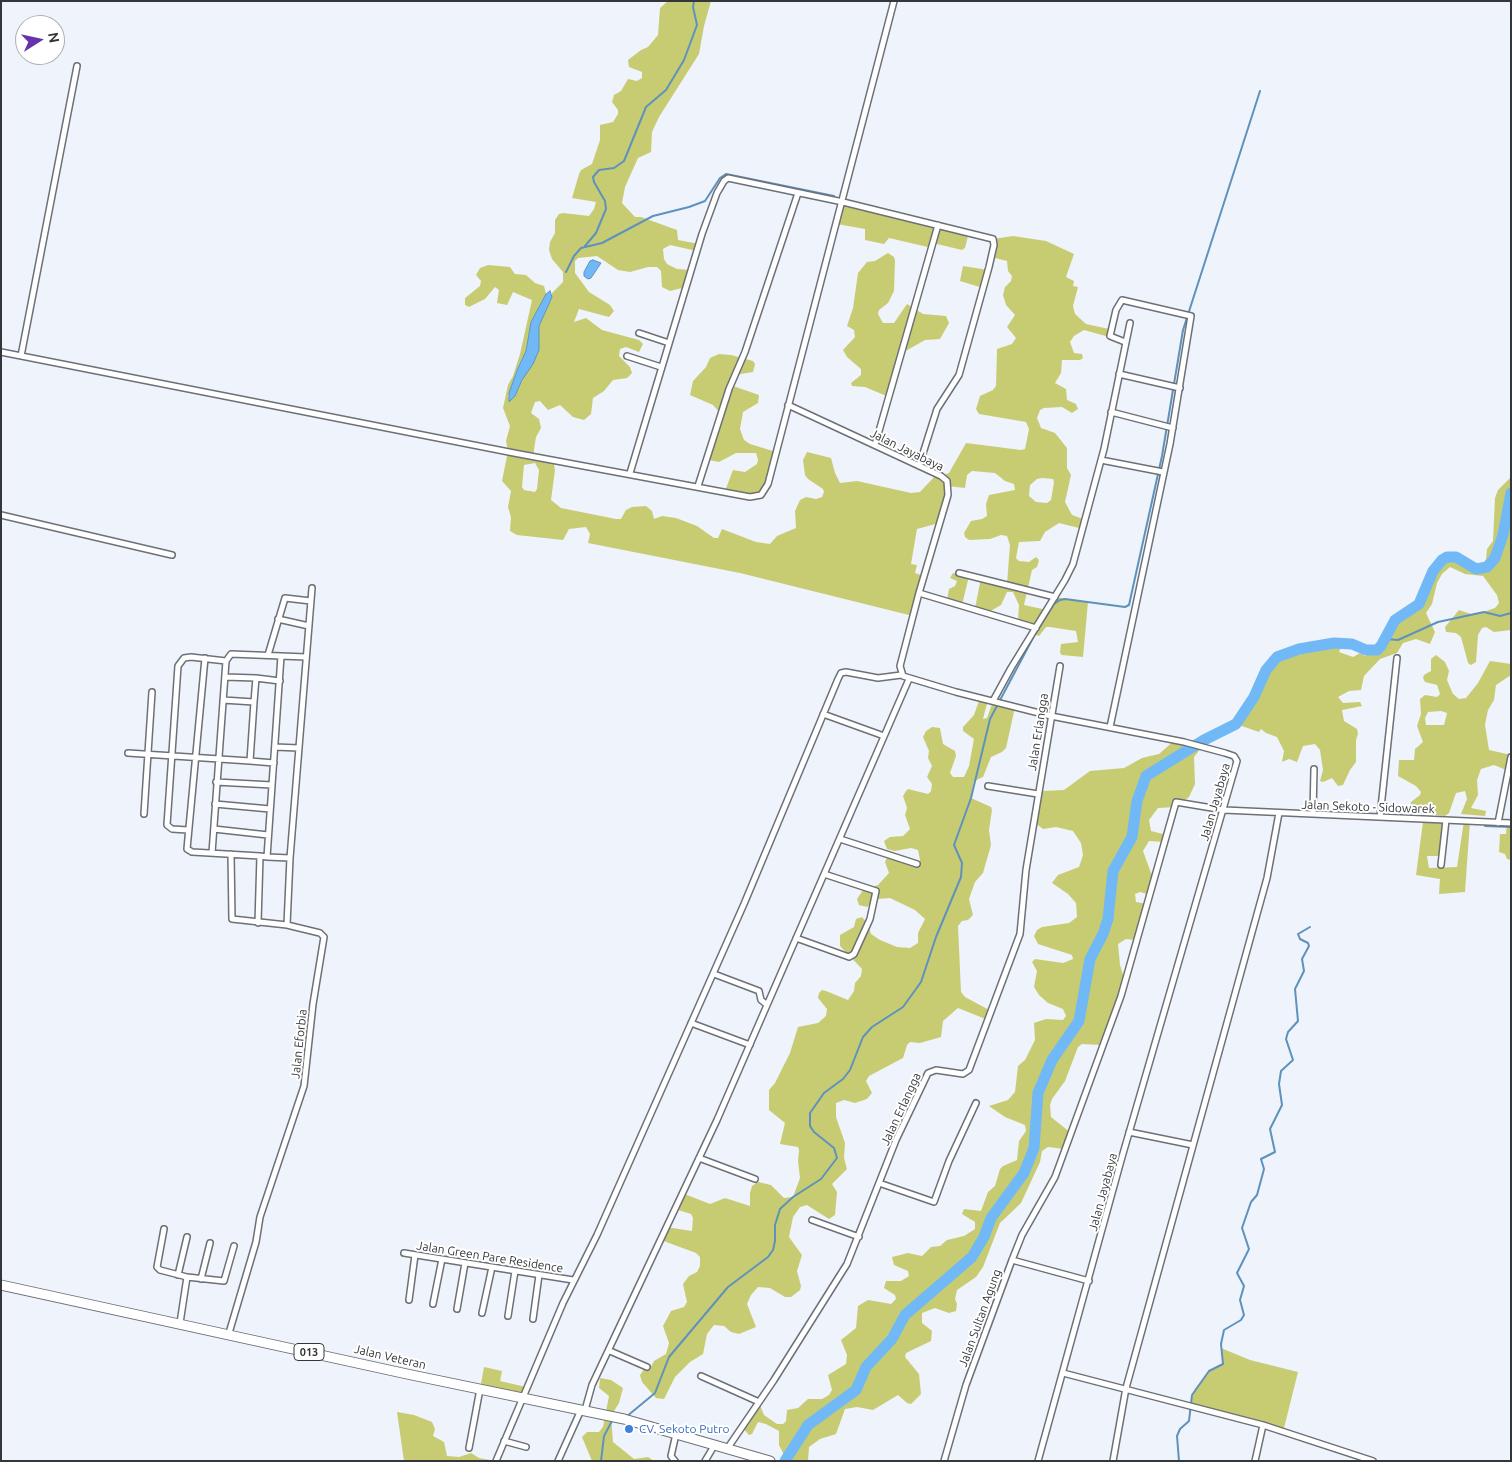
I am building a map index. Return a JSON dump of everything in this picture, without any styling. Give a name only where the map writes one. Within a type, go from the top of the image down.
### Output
[{"type":"main road","name":"Jalan Veteran","points":[[1,1285],[620,1418],[770,1461]]},
{"type":"street","points":[[1,352],[750,497],[761,495],[768,484],[894,1]]},
{"type":"street","points":[[21,356],[78,66]]},
{"type":"street","points":[[630,473],[702,234],[724,180],[728,178],[737,178],[992,237],[994,245],[959,376],[937,409],[919,466]]},
{"type":"street","points":[[698,486],[728,390],[745,352],[798,193]]},
{"type":"street","points":[[875,445],[938,224]]},
{"type":"street","points":[[1110,728],[1171,427],[1176,387],[1191,316],[1122,300],[1116,310],[1110,336],[1125,342]]},
{"type":"street","points":[[998,703],[1036,628],[1069,572],[1080,542],[1101,460],[1130,323]]},
{"type":"street","points":[[639,333],[669,343]]},
{"type":"street","points":[[627,356],[662,367]]},
{"type":"street","points":[[1119,374],[1176,387]]},
{"type":"street","name":"Jalan Jayabaya","points":[[788,405],[941,476],[948,486],[948,494],[900,666],[902,675],[909,679],[998,703],[1051,716],[1190,744],[1236,758],[1237,766],[1130,1132],[1038,1461]]},
{"type":"street","points":[[1111,412],[1171,427]]},
{"type":"street","points":[[1101,460],[1162,472]]},
{"type":"street","points":[[1,515],[172,556]]},
{"type":"street","points":[[959,574],[1056,597]]},
{"type":"street","points":[[287,926],[290,858],[312,588]]},
{"type":"street","points":[[919,593],[1036,628]]},
{"type":"street","points":[[268,656],[286,598],[311,601]]},
{"type":"street","points":[[278,620],[309,626]]},
{"type":"street","points":[[212,853],[226,661],[230,654],[306,657]]},
{"type":"street","points":[[267,857],[280,681],[280,656]]},
{"type":"street","points":[[188,830],[172,829],[167,825],[178,666],[184,658],[226,661]]},
{"type":"street","points":[[205,658],[188,830],[188,851],[290,858]]},
{"type":"street","points":[[1380,817],[1397,658]]},
{"type":"street","name":"Jalan Erlangga","points":[[727,1449],[833,1287],[859,1237],[879,1182],[928,1073],[936,1070],[963,1074],[969,1070],[1020,934],[1024,884],[1060,666]]},
{"type":"street","points":[[496,1461],[521,1398],[714,974],[841,673],[878,678],[902,675]]},
{"type":"street","points":[[225,677],[280,681]]},
{"type":"street","points":[[250,761],[256,678]]},
{"type":"street","points":[[558,1461],[750,1045],[766,1004],[909,679]]},
{"type":"street","points":[[144,814],[152,692]]},
{"type":"street","points":[[223,700],[254,702]]},
{"type":"street","points":[[823,714],[884,736]]},
{"type":"street","points":[[275,747],[299,748]]},
{"type":"street","points":[[128,753],[274,763]]},
{"type":"street","points":[[1498,823],[1511,757]]},
{"type":"street","points":[[1313,814],[1314,769]]},
{"type":"street","points":[[216,782],[272,786]]},
{"type":"street","points":[[988,786],[1038,794]]},
{"type":"street","name":"Jalan Sekoto - Sidowarek","points":[[1012,1260],[1022,1235],[1055,1177],[1121,996],[1176,802],[1224,810],[1511,824]]},
{"type":"street","points":[[215,804],[270,809]]},
{"type":"street","points":[[1113,1461],[1126,1388],[1266,878],[1279,813]]},
{"type":"street","points":[[1441,865],[1446,820]]},
{"type":"street","points":[[214,829],[268,835]]},
{"type":"street","points":[[840,839],[917,864]]},
{"type":"street","name":"Jalan Eforbia","points":[[229,1333],[256,1242],[260,1217],[304,1086],[309,1061],[313,1004],[324,937],[320,932],[234,920],[231,917],[231,854]]},
{"type":"street","points":[[258,923],[260,856]]},
{"type":"street","points":[[796,938],[848,957],[854,954],[870,919],[876,890],[824,874]]},
{"type":"street","points":[[714,974],[759,991],[761,1000],[766,1004]]},
{"type":"street","points":[[691,1023],[750,1045]]},
{"type":"street","points":[[879,1182],[911,1192],[934,1202],[949,1161],[976,1103]]},
{"type":"street","points":[[1130,1132],[1193,1145]]},
{"type":"street","points":[[699,1158],[755,1179]]},
{"type":"street","points":[[812,1220],[859,1237]]},
{"type":"street","points":[[164,1229],[156,1265],[160,1270],[178,1275],[224,1280],[234,1246]]},
{"type":"street","points":[[178,1275],[187,1237]]},
{"type":"street","points":[[201,1279],[210,1243]]},
{"type":"street","name":"Jalan Green Pare Residence","points":[[404,1253],[574,1280]]},
{"type":"street","points":[[409,1300],[415,1255]]},
{"type":"street","points":[[433,1304],[442,1259]]},
{"type":"street","name":"Jalan Sultan Agung","points":[[944,1461],[966,1385],[1012,1260],[1089,1281]]},
{"type":"street","points":[[457,1309],[465,1263]]},
{"type":"street","points":[[482,1313],[492,1267]]},
{"type":"street","points":[[508,1316],[515,1271]]},
{"type":"street","points":[[533,1319],[539,1275]]},
{"type":"street","points":[[180,1323],[187,1277]]},
{"type":"street","points":[[610,1351],[647,1367]]},
{"type":"street","points":[[1063,1373],[1263,1425],[1373,1461]]},
{"type":"street","points":[[701,1376],[759,1402]]},
{"type":"street","points":[[469,1448],[480,1389]]},
{"type":"street","points":[[1255,1461],[1263,1425]]},
{"type":"street","points":[[675,1461],[671,1456],[676,1434]]},
{"type":"street","points":[[504,1441],[526,1447]]},
{"type":"street","points":[[705,1461],[714,1446]]},
{"type":"green space","points":[[668,1],[711,1],[699,54],[659,117],[652,132],[651,152],[638,158],[625,187],[622,203],[635,217],[641,217],[677,230],[678,240],[699,244],[697,251],[670,245],[663,249],[664,259],[667,264],[677,269],[691,270],[686,287],[670,291],[662,287],[661,271],[657,267],[648,267],[630,272],[618,270],[597,256],[578,258],[575,261],[575,273],[589,292],[610,305],[614,311],[609,317],[579,309],[574,322],[586,318],[602,330],[639,340],[643,344],[639,352],[626,347],[620,349],[619,356],[630,367],[632,373],[627,378],[613,380],[604,391],[593,398],[591,414],[584,420],[573,417],[560,405],[548,410],[540,401],[535,402],[531,413],[539,419],[541,428],[536,437],[533,456],[553,459],[555,470],[551,500],[561,508],[616,519],[621,519],[626,510],[632,507],[646,506],[652,511],[654,519],[662,516],[676,518],[697,526],[714,538],[718,538],[722,529],[756,542],[770,544],[777,536],[796,528],[795,511],[800,500],[806,497],[816,499],[822,497],[823,489],[805,475],[803,460],[807,452],[831,458],[840,483],[857,481],[911,493],[920,492],[937,474],[941,476],[949,473],[966,443],[1025,449],[1029,429],[1026,422],[979,414],[976,409],[980,396],[993,390],[996,386],[997,349],[1012,344],[1016,338],[1007,327],[1015,315],[1006,305],[1003,295],[1005,287],[1011,281],[1012,276],[1008,271],[1007,261],[991,257],[993,239],[1013,236],[1046,241],[1074,254],[1066,277],[1074,281],[1073,286],[1078,287],[1073,306],[1075,314],[1086,324],[1109,329],[1109,337],[1084,330],[1074,336],[1070,342],[1074,353],[1082,354],[1083,358],[1080,360],[1062,360],[1061,373],[1055,383],[1066,389],[1067,400],[1076,404],[1078,409],[1072,413],[1062,407],[1044,408],[1040,410],[1037,418],[1041,428],[1055,433],[1067,448],[1067,468],[1071,475],[1065,502],[1072,515],[1086,520],[1083,529],[1059,523],[1045,532],[1040,541],[1019,542],[1016,558],[1019,561],[1029,562],[1036,557],[1039,560],[1037,567],[1032,570],[1024,605],[1047,610],[1055,597],[1088,602],[1083,657],[1062,655],[1060,653],[1061,644],[1078,642],[1076,631],[1046,627],[1039,636],[1033,634],[1036,628],[1018,621],[1019,605],[1013,592],[1007,592],[1001,605],[989,612],[975,608],[981,578],[1007,584],[1010,545],[1007,536],[1001,535],[990,539],[969,540],[965,537],[964,533],[971,521],[987,516],[986,504],[989,495],[1015,490],[1014,484],[1005,481],[995,473],[972,471],[967,475],[965,488],[948,486],[939,523],[917,529],[911,564],[917,565],[915,573],[924,576],[913,616],[740,573],[588,543],[590,534],[586,527],[569,529],[563,540],[517,535],[510,531],[511,517],[508,507],[511,491],[502,481],[508,451],[506,441],[510,426],[503,408],[508,385],[520,354],[532,300],[513,292],[507,305],[497,303],[499,290],[495,287],[485,299],[469,307],[465,305],[465,298],[480,286],[481,281],[476,275],[480,268],[488,265],[510,267],[515,274],[526,275],[535,283],[544,286],[546,294],[531,322],[526,351],[518,367],[508,397],[515,396],[539,350],[539,326],[552,293],[563,282],[563,272],[552,259],[549,250],[550,242],[555,233],[555,220],[559,214],[563,213],[589,216],[594,209],[596,202],[572,198],[579,174],[581,170],[592,164],[600,140],[600,125],[613,122],[618,114],[618,110],[612,102],[614,95],[621,91],[628,79],[637,81],[642,78],[642,72],[629,67],[628,60],[648,47],[658,35],[660,8]],"holes":[[[535,463],[539,470],[537,489],[535,492],[524,490],[522,487],[524,465]],[[1037,479],[1053,479],[1054,482],[1051,500],[1047,503],[1036,502],[1029,496],[1030,485]]]},
{"type":"green space","points":[[843,202],[969,232],[965,248],[962,250],[933,243],[932,248],[889,238],[884,244],[865,240],[865,229],[837,224]]},
{"type":"green space","points":[[888,253],[894,257],[895,261],[894,291],[888,303],[879,310],[878,314],[883,323],[894,323],[907,304],[923,314],[946,316],[949,323],[940,339],[925,340],[902,353],[889,397],[865,387],[852,386],[851,383],[861,375],[861,369],[847,357],[843,350],[855,337],[854,330],[847,326],[853,308],[858,273],[867,262],[875,261]]},
{"type":"green space","points":[[963,266],[988,270],[983,288],[960,281]]},
{"type":"green space","points":[[719,354],[753,361],[755,364],[753,372],[734,375],[731,383],[733,386],[759,395],[758,403],[743,412],[740,429],[744,440],[750,444],[776,452],[768,484],[756,497],[725,491],[733,470],[745,472],[757,464],[756,453],[736,453],[719,462],[709,460],[707,458],[721,414],[713,405],[690,395],[693,381],[706,367],[710,358]]},
{"type":"green space","points":[[1511,477],[1511,630],[1494,632],[1486,627],[1482,628],[1478,635],[1476,662],[1471,665],[1468,663],[1461,637],[1456,633],[1446,632],[1445,627],[1459,610],[1474,615],[1495,608],[1499,603],[1497,595],[1483,576],[1465,574],[1450,567],[1442,574],[1437,583],[1432,604],[1426,613],[1435,632],[1430,644],[1416,639],[1403,643],[1397,653],[1380,659],[1364,676],[1361,690],[1349,691],[1338,697],[1343,703],[1360,702],[1362,706],[1342,710],[1344,721],[1357,729],[1358,734],[1356,740],[1356,762],[1343,785],[1338,786],[1332,778],[1323,782],[1320,781],[1323,770],[1320,750],[1315,744],[1303,746],[1297,762],[1289,759],[1282,762],[1284,751],[1277,737],[1261,729],[1259,732],[1236,724],[1254,697],[1266,670],[1277,657],[1299,649],[1343,643],[1339,652],[1353,657],[1360,653],[1365,656],[1381,646],[1395,620],[1419,604],[1429,578],[1442,560],[1447,557],[1456,557],[1472,567],[1482,569],[1486,560],[1487,549],[1493,541],[1495,498],[1498,490]]},
{"type":"green space","points":[[953,573],[969,576],[962,605],[947,600],[949,589],[955,586],[957,581],[950,578]]},
{"type":"green space","points":[[1436,655],[1445,662],[1449,671],[1447,680],[1453,694],[1459,699],[1466,698],[1478,683],[1490,661],[1511,664],[1511,675],[1496,685],[1494,700],[1488,710],[1485,725],[1489,750],[1511,755],[1511,772],[1494,765],[1481,769],[1477,780],[1478,795],[1471,808],[1486,811],[1485,816],[1461,814],[1467,799],[1465,791],[1456,793],[1449,813],[1445,816],[1412,812],[1409,809],[1411,802],[1421,792],[1416,786],[1398,776],[1399,760],[1414,760],[1415,749],[1423,742],[1417,726],[1421,714],[1420,699],[1425,695],[1437,697],[1440,694],[1437,685],[1425,682],[1423,678],[1424,675],[1431,671],[1431,659]],"holes":[[[1441,711],[1447,713],[1444,725],[1426,725],[1425,718],[1428,712]]]},
{"type":"green space","points":[[980,698],[988,700],[983,719],[987,718],[993,701],[1015,707],[1006,748],[991,757],[983,777],[974,781],[971,798],[991,807],[992,810],[989,830],[991,845],[983,873],[975,882],[969,899],[973,915],[968,920],[962,921],[958,926],[961,992],[965,997],[991,1011],[988,1020],[958,1008],[943,1021],[941,1037],[920,1043],[910,1042],[907,1045],[903,1058],[869,1076],[866,1081],[872,1093],[867,1099],[855,1103],[844,1100],[836,1103],[836,1117],[845,1143],[844,1158],[847,1169],[832,1184],[837,1192],[835,1215],[829,1219],[807,1205],[800,1207],[793,1217],[789,1237],[802,1255],[797,1271],[801,1286],[800,1290],[791,1297],[785,1297],[770,1288],[758,1287],[751,1295],[747,1304],[756,1327],[739,1334],[731,1332],[724,1326],[714,1325],[707,1334],[703,1354],[690,1362],[675,1377],[664,1399],[656,1398],[642,1382],[640,1375],[644,1369],[651,1367],[654,1361],[666,1354],[669,1343],[663,1326],[671,1311],[684,1307],[687,1302],[683,1284],[689,1276],[697,1272],[700,1266],[700,1257],[696,1253],[661,1240],[666,1227],[692,1231],[693,1218],[691,1214],[675,1209],[682,1193],[710,1204],[725,1198],[750,1206],[752,1186],[758,1182],[771,1185],[784,1198],[793,1197],[800,1178],[799,1150],[798,1147],[780,1144],[785,1123],[769,1110],[769,1090],[775,1083],[790,1053],[798,1027],[818,1023],[826,1016],[827,1009],[818,998],[819,993],[822,990],[848,1000],[854,991],[855,983],[861,976],[862,969],[840,946],[840,935],[854,927],[856,919],[862,917],[868,924],[871,934],[897,947],[910,948],[918,943],[918,933],[925,919],[915,910],[890,898],[877,899],[867,907],[859,905],[857,899],[863,890],[878,885],[889,873],[885,862],[888,855],[916,865],[920,860],[918,850],[911,848],[895,851],[887,849],[884,841],[890,837],[903,836],[910,829],[905,815],[907,808],[903,796],[906,791],[908,789],[928,794],[931,791],[932,784],[927,777],[932,766],[928,758],[929,751],[923,737],[926,731],[932,727],[940,728],[943,744],[955,751],[956,756],[950,773],[953,777],[964,777],[969,766],[974,739],[963,731],[963,727],[974,715]]},
{"type":"green space","points":[[1175,740],[1202,747],[1194,757],[1195,784],[1189,797],[1175,807],[1158,808],[1149,820],[1151,831],[1167,835],[1165,842],[1149,841],[1143,851],[1151,873],[1155,876],[1150,895],[1140,892],[1135,894],[1136,902],[1147,904],[1136,940],[1126,939],[1118,944],[1120,965],[1125,981],[1102,1045],[1082,1044],[1078,1047],[1065,1081],[1050,1105],[1051,1117],[1071,1133],[1064,1149],[1048,1147],[1042,1151],[1040,1162],[1021,1203],[1000,1223],[983,1267],[976,1277],[957,1290],[955,1299],[957,1304],[956,1311],[949,1313],[935,1308],[922,1313],[922,1323],[932,1331],[931,1341],[906,1353],[905,1357],[919,1374],[921,1394],[911,1404],[898,1395],[873,1410],[857,1407],[845,1409],[836,1434],[820,1439],[809,1447],[808,1461],[784,1461],[784,1455],[779,1445],[779,1431],[758,1422],[752,1434],[749,1435],[742,1427],[760,1405],[764,1415],[777,1424],[783,1424],[786,1421],[787,1410],[798,1408],[808,1399],[822,1399],[829,1395],[832,1390],[828,1375],[846,1364],[847,1355],[841,1340],[856,1328],[858,1306],[868,1300],[891,1304],[896,1299],[895,1295],[884,1288],[886,1281],[901,1281],[909,1276],[908,1271],[894,1265],[892,1257],[908,1253],[922,1256],[931,1247],[940,1246],[947,1240],[964,1236],[975,1229],[975,1222],[962,1214],[964,1209],[981,1211],[988,1192],[995,1186],[1000,1169],[1017,1160],[1019,1141],[1026,1131],[1025,1125],[1005,1117],[989,1106],[1008,1100],[1015,1092],[1018,1066],[1025,1060],[1035,1040],[1034,1023],[1046,1019],[1063,1020],[1066,1016],[1063,1009],[1048,1003],[1039,995],[1034,987],[1037,971],[1032,962],[1035,959],[1063,963],[1073,959],[1072,955],[1038,944],[1034,936],[1037,930],[1042,927],[1069,923],[1077,917],[1076,903],[1068,894],[1052,883],[1058,875],[1079,867],[1083,855],[1081,843],[1073,831],[1056,827],[1043,829],[1034,822],[1042,791],[1064,790],[1090,771],[1124,768],[1142,758],[1159,754]]},
{"type":"green space","points":[[1464,821],[1470,821],[1465,892],[1439,894],[1440,879],[1416,875],[1423,822],[1444,823],[1439,856],[1427,856],[1429,868],[1457,867]]},
{"type":"green space","points":[[1507,823],[1511,823],[1511,860],[1507,859],[1505,854],[1499,852],[1500,834],[1506,834]]},
{"type":"green space","points":[[1221,1348],[1250,1360],[1298,1372],[1283,1432],[1190,1404],[1195,1389],[1209,1371],[1223,1364]]},
{"type":"green space","points":[[484,1367],[502,1371],[500,1381],[526,1387],[524,1393],[509,1390],[508,1395],[480,1389]]},
{"type":"green space","points":[[600,1378],[611,1380],[623,1388],[619,1403],[611,1416],[613,1442],[634,1459],[648,1457],[654,1461],[592,1461],[582,1437],[587,1432],[599,1432],[603,1427],[609,1396],[599,1388]]},
{"type":"green space","points":[[397,1412],[414,1415],[432,1422],[435,1429],[433,1436],[444,1442],[447,1456],[459,1457],[471,1453],[479,1458],[496,1461],[404,1461]]},
{"type":"water","points":[[593,260],[601,263],[591,278],[588,279],[584,276],[584,272],[590,261]]},
{"type":"water","points":[[550,291],[552,297],[539,326],[539,350],[515,396],[509,402],[509,393],[526,351],[531,322],[546,294]]},
{"type":"waterway","points":[[585,246],[596,233],[606,209],[605,201],[593,177],[599,170],[614,168],[624,161],[646,107],[666,90],[684,60],[697,25],[693,7],[694,1]]},
{"type":"waterway","points":[[626,1417],[655,1393],[669,1357],[728,1287],[768,1257],[773,1250],[775,1225],[780,1209],[793,1197],[821,1179],[837,1158],[834,1148],[814,1132],[810,1126],[810,1113],[824,1093],[843,1079],[850,1070],[863,1037],[872,1027],[903,1007],[921,982],[936,937],[961,877],[962,863],[954,845],[971,798],[990,719],[1034,636],[1054,604],[1060,600],[1065,599],[1125,607],[1129,605],[1162,456],[1183,330],[1260,91]]},
{"type":"waterway","points":[[566,272],[574,256],[581,248],[602,243],[653,216],[705,201],[720,178],[726,174],[834,196]]},
{"type":"waterway","points":[[785,1461],[808,1425],[856,1390],[866,1367],[892,1339],[905,1315],[972,1257],[984,1237],[991,1218],[1024,1173],[1034,1148],[1038,1093],[1052,1060],[1079,1021],[1090,959],[1103,934],[1108,919],[1113,871],[1132,837],[1137,801],[1146,776],[1204,740],[1236,724],[1254,697],[1266,670],[1277,657],[1299,649],[1334,643],[1352,644],[1366,650],[1377,650],[1395,620],[1419,604],[1433,571],[1442,560],[1447,557],[1456,557],[1476,569],[1487,567],[1495,558],[1503,535],[1511,493]]},
{"type":"waterway","points":[[1385,639],[1398,640],[1438,622],[1484,612],[1500,616],[1511,613]]},
{"type":"waterway","points":[[1485,826],[1511,827]]},
{"type":"waterway","points":[[1179,1461],[1177,1436],[1180,1429],[1189,1421],[1192,1395],[1209,1371],[1223,1364],[1221,1344],[1224,1330],[1241,1320],[1244,1315],[1240,1300],[1244,1286],[1237,1273],[1249,1249],[1242,1228],[1251,1202],[1257,1195],[1264,1169],[1261,1159],[1275,1152],[1270,1129],[1282,1105],[1279,1084],[1281,1071],[1293,1060],[1286,1039],[1288,1032],[1298,1021],[1295,989],[1304,971],[1302,959],[1309,946],[1308,943],[1300,939],[1298,934],[1310,927]]},
{"type":"waterway","points":[[601,1461],[604,1436],[612,1421]]},
{"type":"place","name":"CV. Sekoto Putro","points":[[629,1429]]}]
